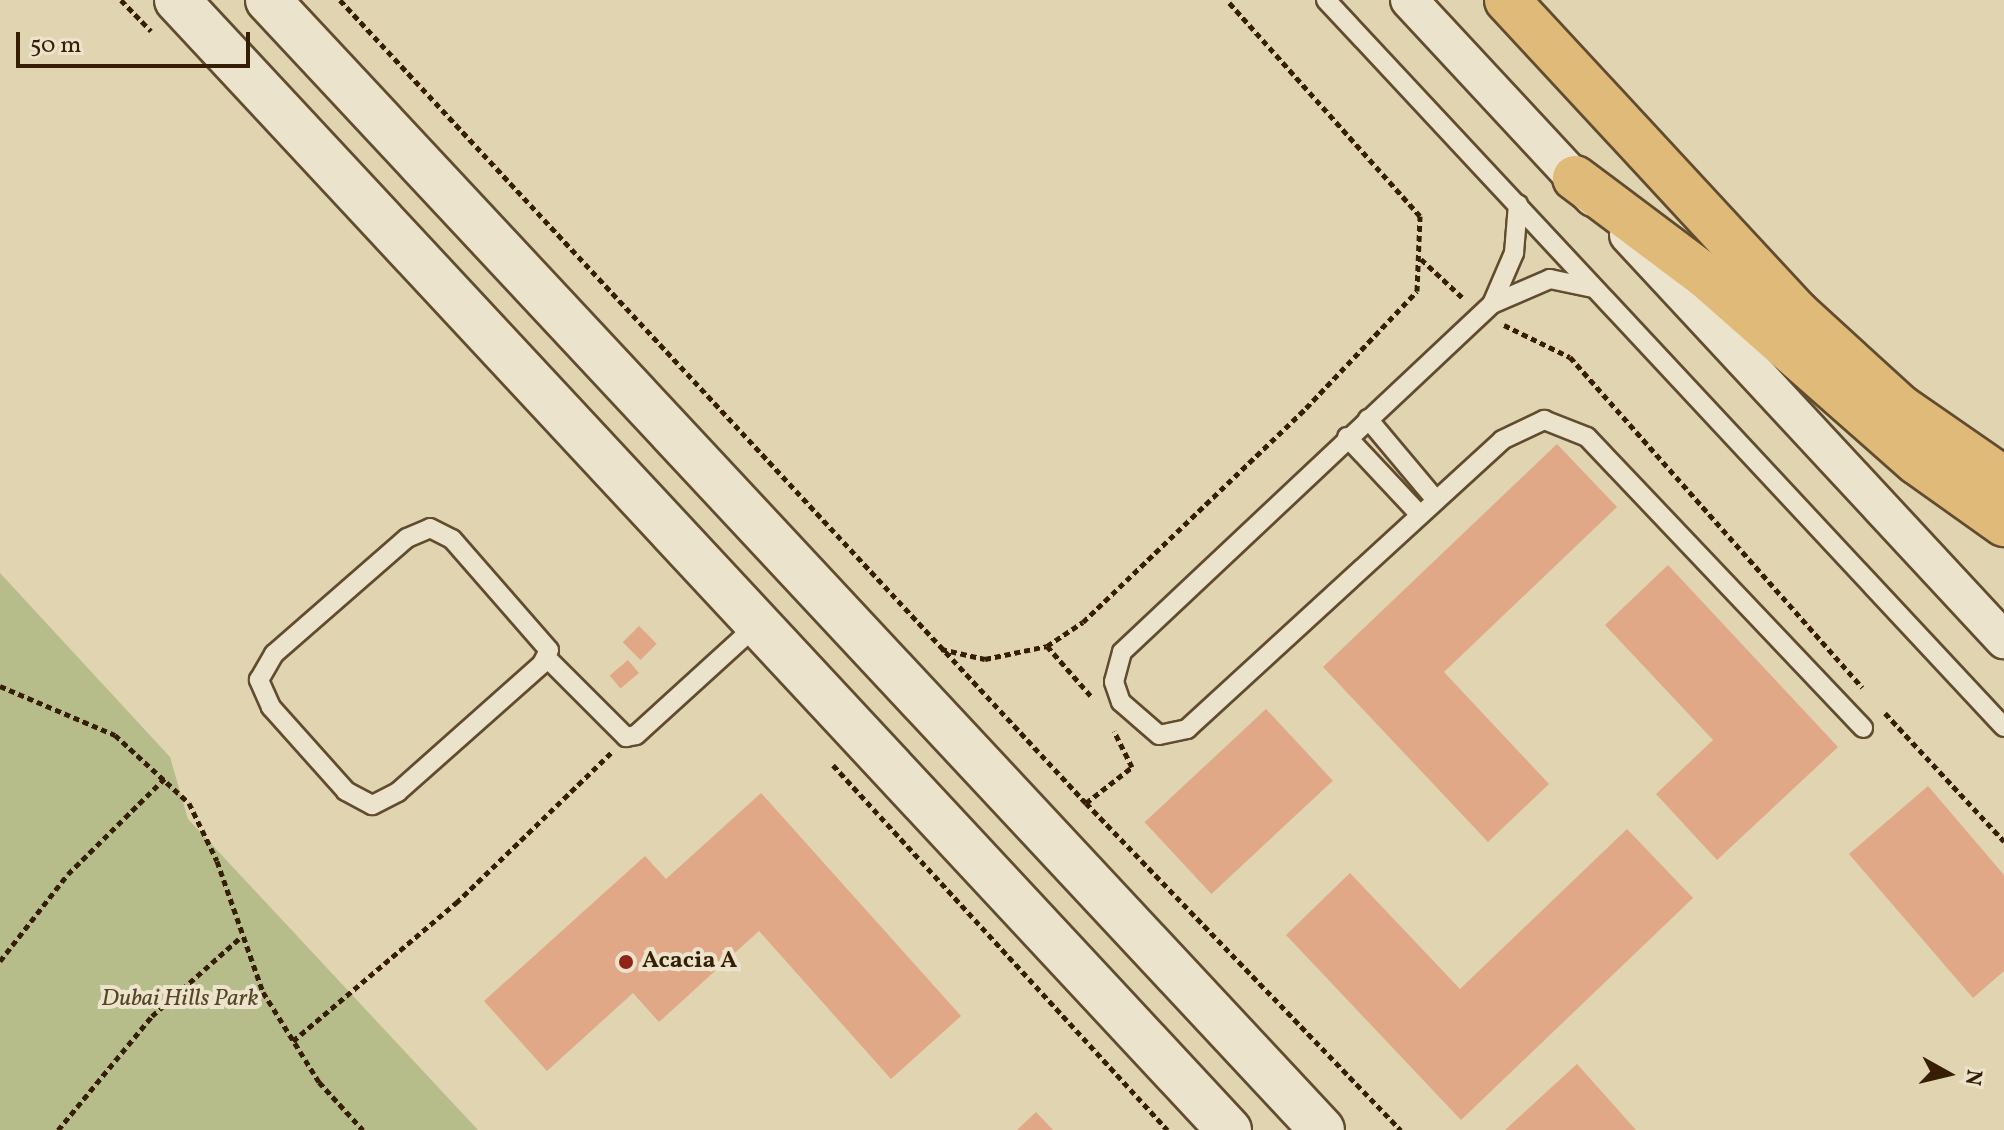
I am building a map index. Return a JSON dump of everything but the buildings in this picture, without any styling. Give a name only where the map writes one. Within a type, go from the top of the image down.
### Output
[{"type":"highway","points":[[1507,0],[1797,313],[1900,407],[2004,479]]},
{"type":"highway","points":[[1575,178],[1708,278],[1917,462],[2004,524]]},
{"type":"main road","points":[[177,0],[1229,1130]]},
{"type":"main road","points":[[273,3],[1322,1130]]},
{"type":"street","points":[[1409,0],[2004,640]]},
{"type":"lane","points":[[1326,0],[2004,727]]},
{"type":"lane","points":[[1487,309],[1514,253],[1518,204]]},
{"type":"lane","points":[[1593,288],[1550,279],[1487,309],[1347,437],[1122,652],[1114,682],[1121,702],[1159,735],[1187,729],[1418,513],[1514,430],[1544,420],[1574,427],[1863,728]]},
{"type":"lane","points":[[1368,419],[1436,500]]},
{"type":"lane","points":[[1347,437],[1418,513]]},
{"type":"lane","points":[[547,658],[387,802],[372,805],[346,791],[271,707],[259,680],[274,654],[407,538],[430,528],[452,539],[542,636],[547,658],[626,737],[636,735],[759,623]]},
{"type":"path","points":[[340,0],[1086,803],[1401,1130]]},
{"type":"path","points":[[941,648],[985,659],[1047,646],[1083,622],[1306,408],[1417,291],[1421,259],[1420,216],[1227,0]]},
{"type":"path","points":[[1421,259],[1487,309],[1570,357],[1870,696]]},
{"type":"path","points":[[1047,646],[1099,709]]},
{"type":"path","points":[[0,686],[84,717],[167,776],[205,830],[240,938],[293,1041],[319,1082],[363,1130]]},
{"type":"path","points":[[1881,708],[2004,841]]},
{"type":"path","points":[[1086,803],[1132,767],[1106,720]]},
{"type":"path","points":[[293,1041],[519,844],[626,737]]},
{"type":"path","points":[[0,961],[78,863],[167,776]]},
{"type":"path","points":[[58,1130],[152,1016],[240,938]]},
{"type":"green space","name":"Dubai Hills Park","points":[[0,573],[170,757],[188,819],[478,1130],[0,1130]]},
{"type":"place","name":"Acacia A","points":[[626,962]]}]
